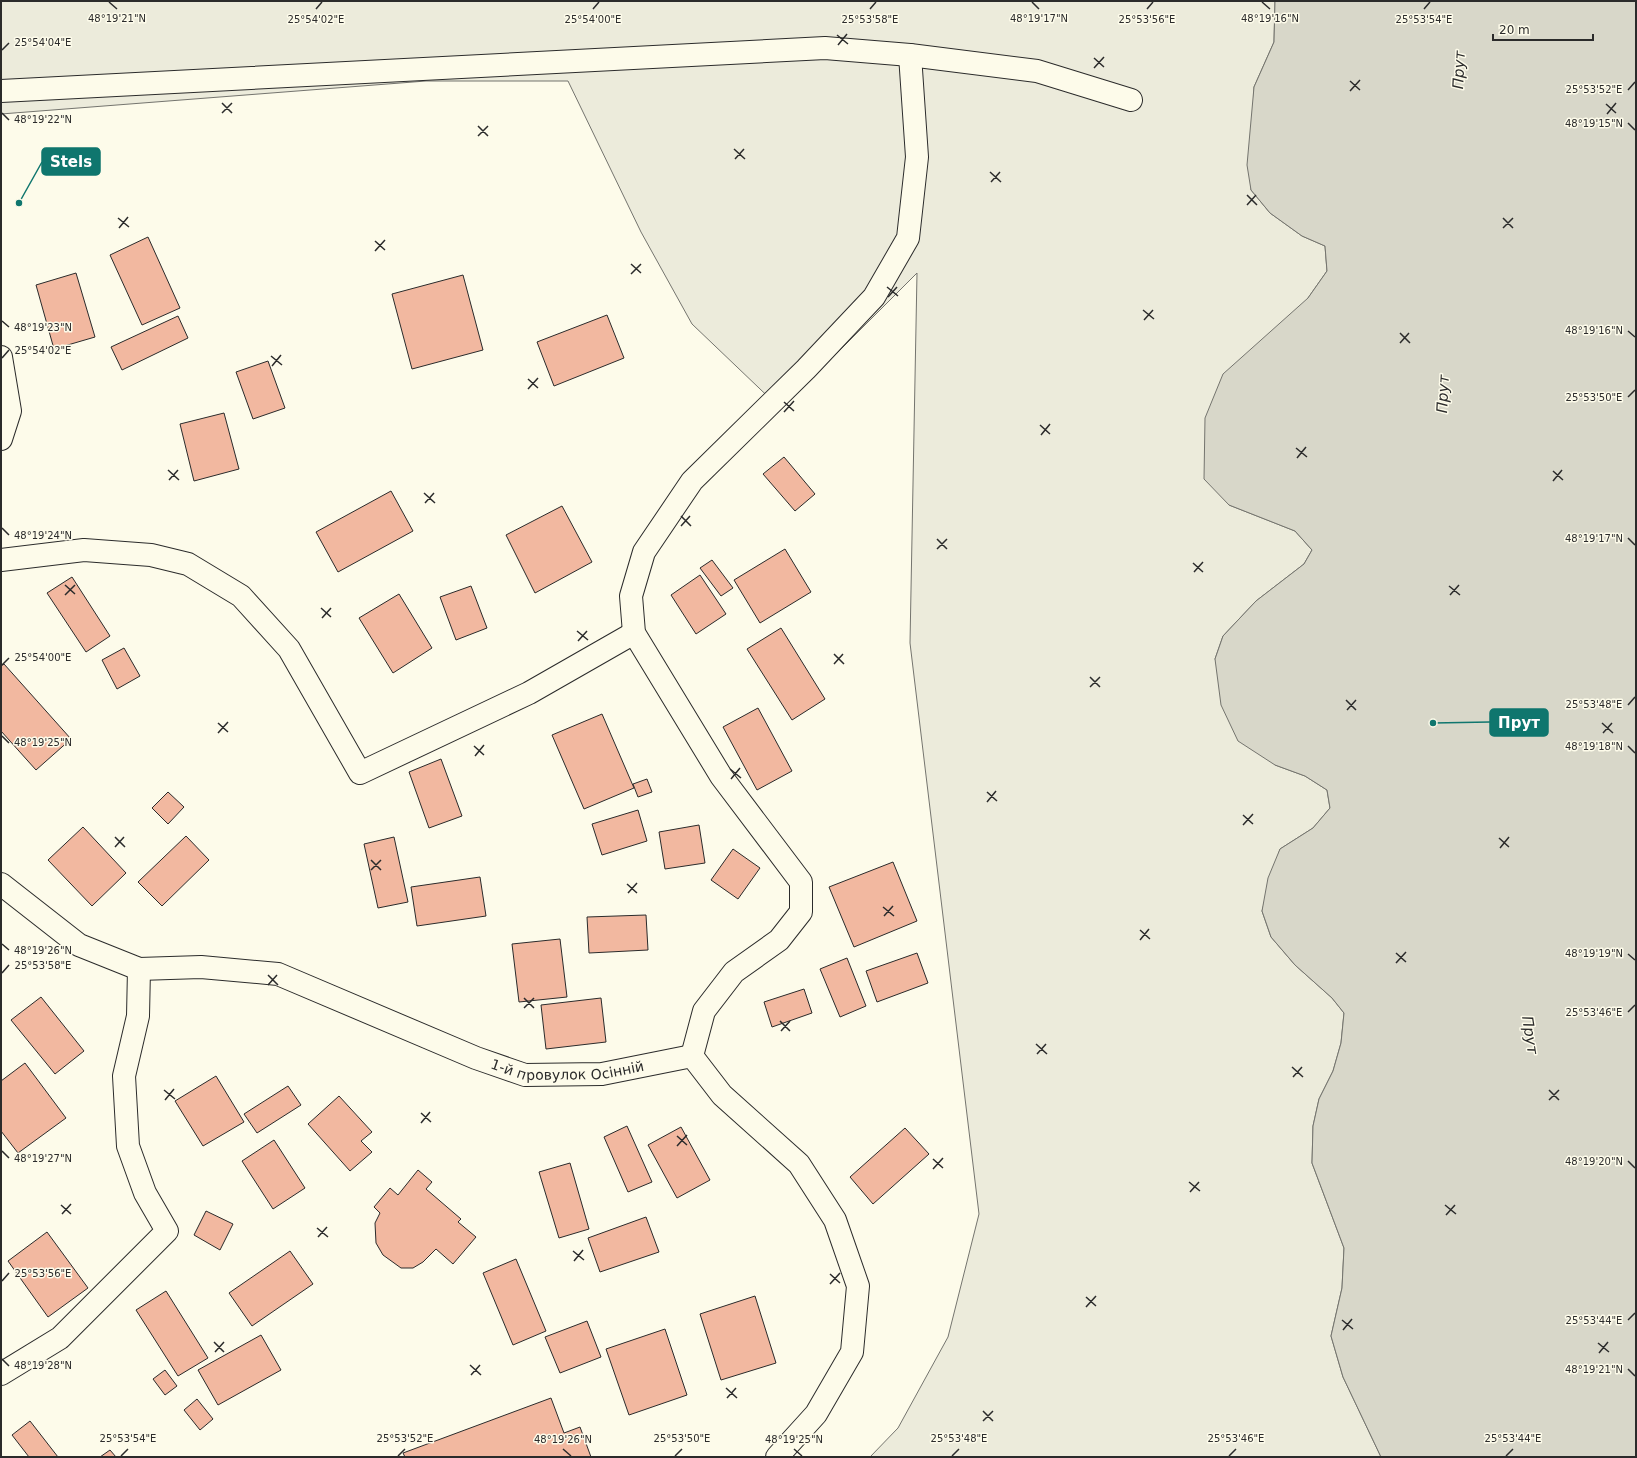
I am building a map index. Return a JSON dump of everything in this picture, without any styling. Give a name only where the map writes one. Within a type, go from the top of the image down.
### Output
[{"type":"street","points":[[1,91],[825,48],[910,55],[1037,71],[1131,100]]},
{"type":"street","points":[[777,1457],[816,1414],[852,1352],[858,1286],[835,1220],[799,1164],[722,1094],[692,1056],[704,1011],[734,972],[779,940],[801,912],[801,882],[721,776],[634,633],[631,596],[644,552],[692,481],[806,369],[874,297],[908,238],[917,157],[910,55]]},
{"type":"street","points":[[1,357],[10,410],[1,438]]},
{"type":"street","points":[[1,560],[84,550],[151,555],[188,564],[240,596],[289,649],[360,773],[529,693],[634,633]]},
{"type":"street","name":"1-й провулок Осінній","points":[[1,884],[79,945],[139,969],[201,967],[278,974],[476,1058],[525,1075],[602,1074],[692,1056]]},
{"type":"street","points":[[1,1374],[60,1338],[167,1231],[145,1193],[128,1146],[124,1076],[138,1016],[139,969]]},
{"type":"shaded area","points":[[1,1],[1275,1],[1274,42],[1254,87],[1251,190],[1270,213],[1302,236],[1325,246],[1327,271],[1308,298],[1229,505],[1295,531],[1312,550],[1304,564],[1256,601],[1223,636],[1215,659],[1275,765],[1305,776],[1327,790],[1330,808],[1313,828],[1280,849],[1262,911],[1271,937],[1295,965],[1332,998],[1344,1013],[1341,1043],[1333,1071],[1319,1099],[1313,1126],[1312,1163],[1344,1248],[1342,1288],[1331,1336],[1343,1377],[1381,1457],[870,1457],[898,1428],[948,1337],[979,1214],[910,643],[917,273],[781,409],[692,324],[641,232],[568,81],[426,81],[1,114]]},
{"type":"water","name":"Прут","points":[[1275,1],[1636,1],[1636,1457],[1381,1457],[1343,1377],[1331,1336],[1342,1288],[1344,1248],[1312,1163],[1313,1126],[1319,1099],[1333,1071],[1341,1043],[1344,1013],[1332,998],[1295,965],[1271,937],[1262,911],[1268,878],[1280,849],[1313,828],[1330,808],[1327,790],[1305,776],[1275,765],[1238,741],[1221,705],[1215,659],[1223,636],[1256,601],[1304,564],[1312,550],[1295,531],[1229,505],[1204,479],[1205,418],[1223,374],[1308,298],[1327,271],[1325,246],[1302,236],[1270,213],[1251,190],[1247,165],[1254,87],[1274,42]]},
{"type":"building","points":[[148,237],[180,308],[142,325],[110,255]]},
{"type":"building","points":[[76,273],[95,337],[54,349],[36,285]]},
{"type":"building","points":[[463,275],[483,350],[412,369],[392,294]]},
{"type":"building","points":[[607,315],[624,358],[554,386],[537,342]]},
{"type":"building","points":[[178,316],[188,338],[122,370],[111,347]]},
{"type":"building","points":[[268,361],[285,408],[253,419],[236,372]]},
{"type":"building","points":[[224,413],[239,469],[194,481],[180,424]]},
{"type":"building","points":[[784,457],[815,494],[795,511],[763,474]]},
{"type":"building","points":[[391,491],[413,531],[338,572],[316,532]]},
{"type":"building","points":[[562,506],[592,562],[535,593],[506,535]]},
{"type":"building","points":[[785,549],[811,592],[760,623],[734,580]]},
{"type":"building","points":[[712,560],[733,588],[721,596],[700,568]]},
{"type":"building","points":[[700,575],[726,614],[696,634],[671,595]]},
{"type":"building","points":[[72,577],[110,636],[86,652],[47,593]]},
{"type":"building","points":[[471,586],[487,628],[456,640],[440,597]]},
{"type":"building","points":[[399,594],[432,648],[393,673],[359,618]]},
{"type":"building","points":[[781,628],[825,699],[792,720],[747,649]]},
{"type":"building","points":[[124,648],[140,676],[117,689],[102,660]]},
{"type":"building","points":[[4,664],[71,739],[36,770],[1,731],[1,666]]},
{"type":"building","points":[[758,708],[792,771],[757,790],[723,727]]},
{"type":"building","points":[[602,714],[634,788],[584,809],[552,735]]},
{"type":"building","points":[[441,759],[462,816],[429,828],[409,772]]},
{"type":"building","points":[[647,779],[652,792],[638,797],[633,784]]},
{"type":"building","points":[[168,792],[184,807],[168,824],[152,808]]},
{"type":"building","points":[[638,810],[647,841],[602,855],[592,824]]},
{"type":"building","points":[[699,825],[705,863],[665,869],[659,832]]},
{"type":"building","points":[[83,827],[126,873],[92,906],[48,860]]},
{"type":"building","points":[[186,836],[209,860],[162,906],[138,882]]},
{"type":"building","points":[[394,837],[408,902],[378,908],[364,844]]},
{"type":"building","points":[[733,849],[760,868],[738,899],[711,880]]},
{"type":"building","points":[[893,862],[917,921],[854,947],[829,887]]},
{"type":"building","points":[[480,877],[486,916],[417,926],[411,887]]},
{"type":"building","points":[[646,915],[648,950],[589,953],[587,917]]},
{"type":"building","points":[[560,939],[567,997],[519,1002],[512,944]]},
{"type":"building","points":[[917,953],[928,983],[877,1002],[866,971]]},
{"type":"building","points":[[847,958],[866,1006],[840,1017],[820,969]]},
{"type":"building","points":[[804,989],[812,1013],[772,1027],[764,1002]]},
{"type":"building","points":[[41,997],[84,1051],[55,1074],[11,1020]]},
{"type":"building","points":[[601,998],[606,1042],[546,1049],[541,1005]]},
{"type":"building","points":[[25,1063],[66,1118],[18,1153],[1,1131],[1,1081]]},
{"type":"building","points":[[216,1076],[244,1122],[203,1146],[175,1101]]},
{"type":"building","points":[[288,1086],[301,1105],[257,1133],[244,1114]]},
{"type":"building","points":[[339,1096],[372,1132],[361,1141],[372,1152],[350,1171],[308,1124]]},
{"type":"building","points":[[627,1126],[652,1182],[628,1192],[604,1137]]},
{"type":"building","points":[[681,1127],[710,1180],[677,1198],[648,1145]]},
{"type":"building","points":[[905,1128],[929,1154],[873,1204],[850,1177]]},
{"type":"building","points":[[274,1140],[305,1188],[273,1209],[242,1161]]},
{"type":"building","points":[[570,1163],[589,1229],[559,1238],[539,1172]]},
{"type":"building","points":[[418,1170],[432,1182],[426,1189],[461,1219],[458,1222],[476,1237],[453,1264],[436,1249],[423,1262],[413,1268],[401,1268],[383,1255],[376,1243],[375,1223],[380,1213],[374,1207],[390,1188],[398,1195]]},
{"type":"building","points":[[206,1211],[233,1224],[220,1250],[194,1235]]},
{"type":"building","points":[[646,1217],[659,1252],[600,1272],[588,1238]]},
{"type":"building","points":[[47,1232],[88,1288],[48,1317],[8,1261]]},
{"type":"building","points":[[290,1251],[313,1284],[252,1326],[229,1293]]},
{"type":"building","points":[[516,1259],[546,1331],[513,1345],[483,1273]]},
{"type":"building","points":[[166,1291],[208,1358],[178,1376],[136,1310]]},
{"type":"building","points":[[755,1296],[776,1363],[721,1380],[700,1314]]},
{"type":"building","points":[[587,1321],[601,1357],[560,1373],[545,1337]]},
{"type":"building","points":[[665,1329],[687,1395],[629,1415],[606,1349]]},
{"type":"building","points":[[261,1335],[281,1370],[218,1405],[198,1370]]},
{"type":"building","points":[[165,1370],[177,1386],[165,1395],[153,1379]]},
{"type":"building","points":[[551,1398],[564,1433],[580,1427],[591,1457],[405,1457],[403,1453]]},
{"type":"building","points":[[197,1399],[213,1419],[200,1430],[184,1410]]},
{"type":"building","points":[[30,1421],[58,1457],[29,1457],[12,1435]]},
{"type":"building","points":[[110,1450],[116,1457],[100,1457]]},
{"type":"place","name":"Stels","points":[[19,203]]},
{"type":"place","name":"Прут","points":[[1433,723]]}]
